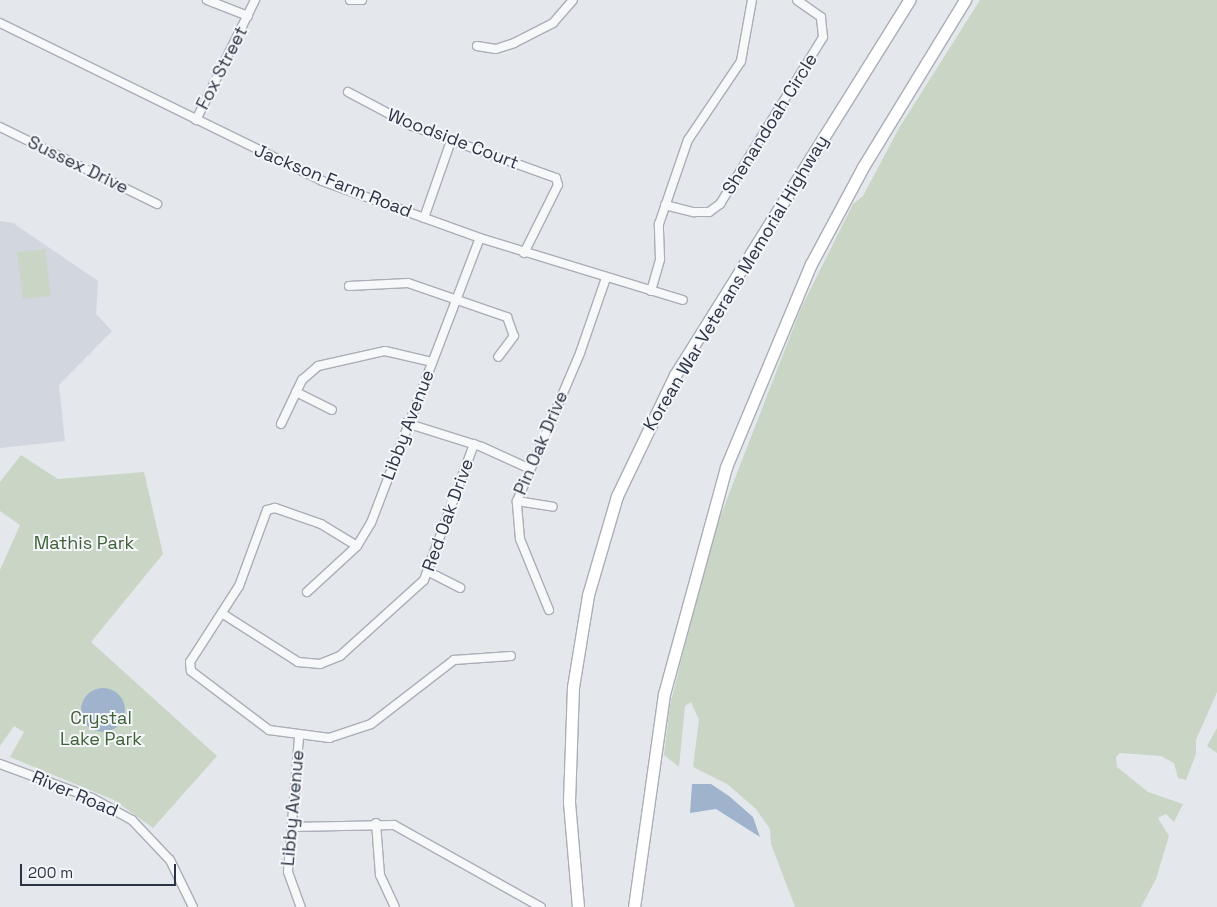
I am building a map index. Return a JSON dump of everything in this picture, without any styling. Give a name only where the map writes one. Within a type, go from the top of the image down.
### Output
[{"type":"highway","name":"Korean War Veterans Memorial Highway","points":[[578,907],[568,793],[573,688],[588,595],[618,496],[675,375],[909,0]]},
{"type":"highway","points":[[634,907],[664,694],[726,467],[772,351],[823,241],[880,137],[965,0]]},
{"type":"street","points":[[207,0],[248,16]]},
{"type":"street","name":"Fox Street","points":[[196,120],[256,0]]},
{"type":"street","points":[[350,0],[362,0]]},
{"type":"street","points":[[477,46],[496,49],[514,44],[560,18],[573,0]]},
{"type":"street","points":[[651,291],[657,277],[659,224],[688,140],[745,50],[752,0]]},
{"type":"street","name":"Shenandoah Circle","points":[[666,205],[694,212],[709,212],[720,204],[823,37],[821,17],[797,0]]},
{"type":"street","name":"Jackson Farm Road","points":[[0,23],[303,173],[524,253],[683,300]]},
{"type":"street","name":"Woodside Court","points":[[348,92],[399,120],[451,141],[555,177],[558,182],[524,253]]},
{"type":"street","name":"Sussex Drive","points":[[0,127],[156,204]]},
{"type":"street","points":[[424,218],[451,141]]},
{"type":"street","name":"Libby Avenue","points":[[307,592],[357,546],[376,508],[406,423],[458,300],[480,238]]},
{"type":"street","name":"Pin Oak Drive","points":[[548,610],[520,539],[517,501],[528,468],[580,352],[606,278]]},
{"type":"street","points":[[349,286],[399,281],[458,300],[512,323],[512,341],[498,357]]},
{"type":"street","points":[[281,424],[296,392],[312,370],[373,352],[399,352],[432,362]]},
{"type":"street","points":[[296,392],[332,410]]},
{"type":"street","points":[[406,423],[474,444],[528,468]]},
{"type":"street","name":"Red Oak Drive","points":[[223,614],[288,658],[320,664],[356,643],[416,591],[429,572],[474,444]]},
{"type":"street","points":[[517,501],[553,507]]},
{"type":"street","points":[[357,546],[321,524],[268,509],[243,578],[189,668],[262,726],[299,737],[339,737],[362,729],[454,660],[511,656]]},
{"type":"street","points":[[429,572],[460,588]]},
{"type":"street","name":"Libby Avenue","points":[[299,737],[290,827],[288,876],[300,907]]},
{"type":"street","name":"River Road","points":[[0,764],[92,798],[132,820],[170,860],[193,907]]},
{"type":"street","points":[[376,823],[380,875],[395,907]]},
{"type":"street","points":[[290,827],[376,823],[419,835],[541,907]]},
{"type":"shaded area","points":[[0,221],[13,223],[98,281],[96,314],[112,331],[59,385],[65,441],[0,448]]},
{"type":"green space","points":[[980,0],[1217,0],[1217,692],[1196,740],[1196,754],[1186,780],[1178,778],[1174,763],[1161,756],[1120,753],[1116,757],[1117,767],[1148,792],[1183,804],[1174,822],[1166,814],[1158,818],[1169,836],[1156,879],[1141,907],[795,907],[771,844],[770,829],[756,809],[727,784],[693,767],[699,720],[691,702],[685,706],[679,767],[664,755],[670,705],[713,535],[801,308],[853,204],[863,196],[899,128]]},
{"type":"green space","points":[[45,249],[51,296],[23,299],[17,252]]},
{"type":"green space","name":"Mathis Park","points":[[21,455],[58,479],[144,472],[163,554],[91,642],[217,756],[153,828],[114,800],[10,757],[24,732],[14,726],[0,746],[0,570],[20,525],[0,511],[0,482]]},
{"type":"green space","points":[[1217,728],[1217,753],[1207,746]]},
{"type":"water","points":[[107,688],[119,694],[124,702],[124,718],[119,726],[111,731],[99,732],[87,726],[82,718],[81,706],[87,694],[95,689]]},
{"type":"water","points":[[692,784],[711,784],[729,796],[753,817],[760,837],[716,809],[690,813]]},
{"type":"park label","name":"Crystal Lake Park","points":[[101,730]]}]
